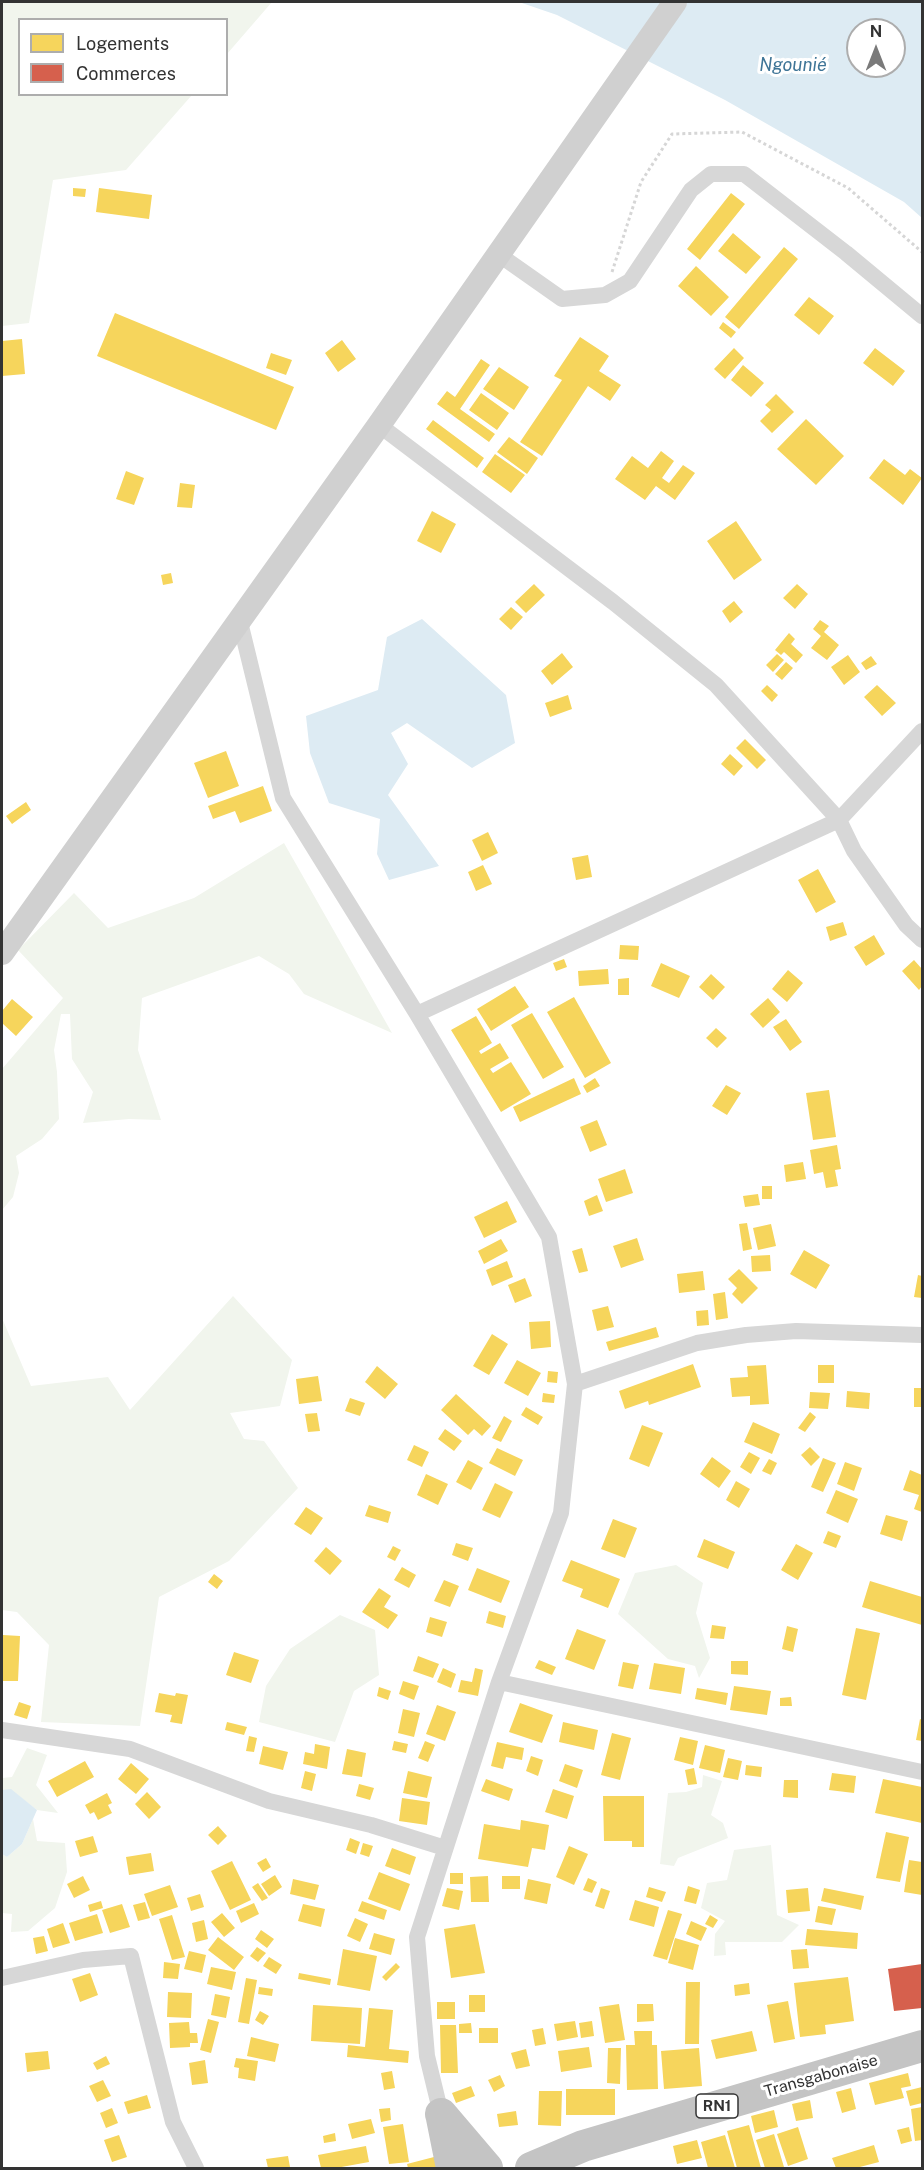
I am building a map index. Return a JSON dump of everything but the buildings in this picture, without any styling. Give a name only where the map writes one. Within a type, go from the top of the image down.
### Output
[{"type":"highway","name":"Transgabonaise","points":[[531,2169],[583,2146],[917,2051]]},
{"type":"highway","points":[[441,2114],[452,2169]]},
{"type":"highway","points":[[441,2114],[487,2169]]},
{"type":"street","points":[[2,953],[378,425],[675,2]]},
{"type":"street","points":[[498,255],[562,299],[605,295],[630,281],[691,190],[711,174],[744,174],[846,253],[922,316]]},
{"type":"street","points":[[378,425],[613,602],[716,685],[838,820],[861,861],[906,925],[922,940]]},
{"type":"street","points":[[239,618],[284,798],[417,1014],[549,1237],[575,1384],[561,1513],[499,1682],[417,1937],[427,2056],[441,2114]]},
{"type":"street","points":[[417,1014],[838,820],[922,731]]},
{"type":"street","points":[[575,1384],[698,1343],[746,1335],[796,1331],[922,1335]]},
{"type":"street","points":[[499,1682],[922,1772]]},
{"type":"street","points":[[2,1730],[130,1749],[269,1801],[371,1825],[446,1848]]},
{"type":"street","points":[[2,1978],[83,1960],[131,1956],[173,2122],[196,2169]]},
{"type":"shaded area","points":[[2,2],[272,2],[228,53],[228,18],[18,18],[18,96],[191,96],[126,170],[53,180],[29,323],[2,326]]},
{"type":"shaded area","points":[[284,843],[392,1033],[304,994],[289,974],[259,956],[142,998],[138,1050],[161,1120],[129,1119],[83,1123],[93,1092],[72,1059],[70,1014],[61,1014],[54,1050],[59,1119],[42,1139],[16,1156],[19,1173],[13,1197],[2,1210],[2,1069],[63,998],[18,950],[74,893],[108,928],[194,898]]},
{"type":"shaded area","points":[[233,1296],[292,1360],[280,1406],[230,1413],[244,1439],[264,1441],[298,1488],[229,1561],[159,1597],[140,1726],[41,1722],[49,1645],[17,1612],[2,1610],[2,1318],[31,1386],[108,1377],[130,1410]]},
{"type":"shaded area","points":[[676,1565],[703,1583],[696,1613],[710,1658],[699,1678],[695,1666],[668,1659],[618,1614],[635,1573]]},
{"type":"shaded area","points":[[340,1615],[375,1630],[379,1675],[354,1691],[335,1742],[259,1722],[266,1686],[290,1649]]},
{"type":"shaded area","points":[[27,1748],[47,1755],[36,1785],[58,1813],[37,1810],[11,1790],[2,1790],[2,1778],[12,1777]]},
{"type":"shaded area","points":[[703,1775],[722,1781],[711,1815],[723,1823],[728,1838],[678,1858],[674,1866],[660,1864],[668,1793],[686,1792],[702,1787]]},
{"type":"shaded area","points":[[33,1819],[37,1841],[65,1843],[67,1872],[55,1908],[28,1931],[11,1932],[12,1914],[2,1913],[2,1854],[7,1857],[22,1844]]},
{"type":"shaded area","points":[[771,1845],[777,1915],[799,1925],[782,1942],[725,1942],[726,1955],[714,1956],[715,1934],[725,1921],[701,1908],[707,1883],[727,1880],[734,1850]]},
{"type":"water","name":"Ngounié","points":[[519,2],[922,2],[922,218],[904,202],[725,100],[557,15]]},
{"type":"water","points":[[422,619],[506,695],[515,743],[472,768],[407,723],[391,733],[408,764],[388,795],[439,866],[389,880],[377,854],[380,819],[329,803],[310,753],[306,716],[378,690],[387,637]]},
{"type":"water","points":[[11,1789],[37,1810],[22,1844],[7,1857],[2,1854],[2,1790]]}]
